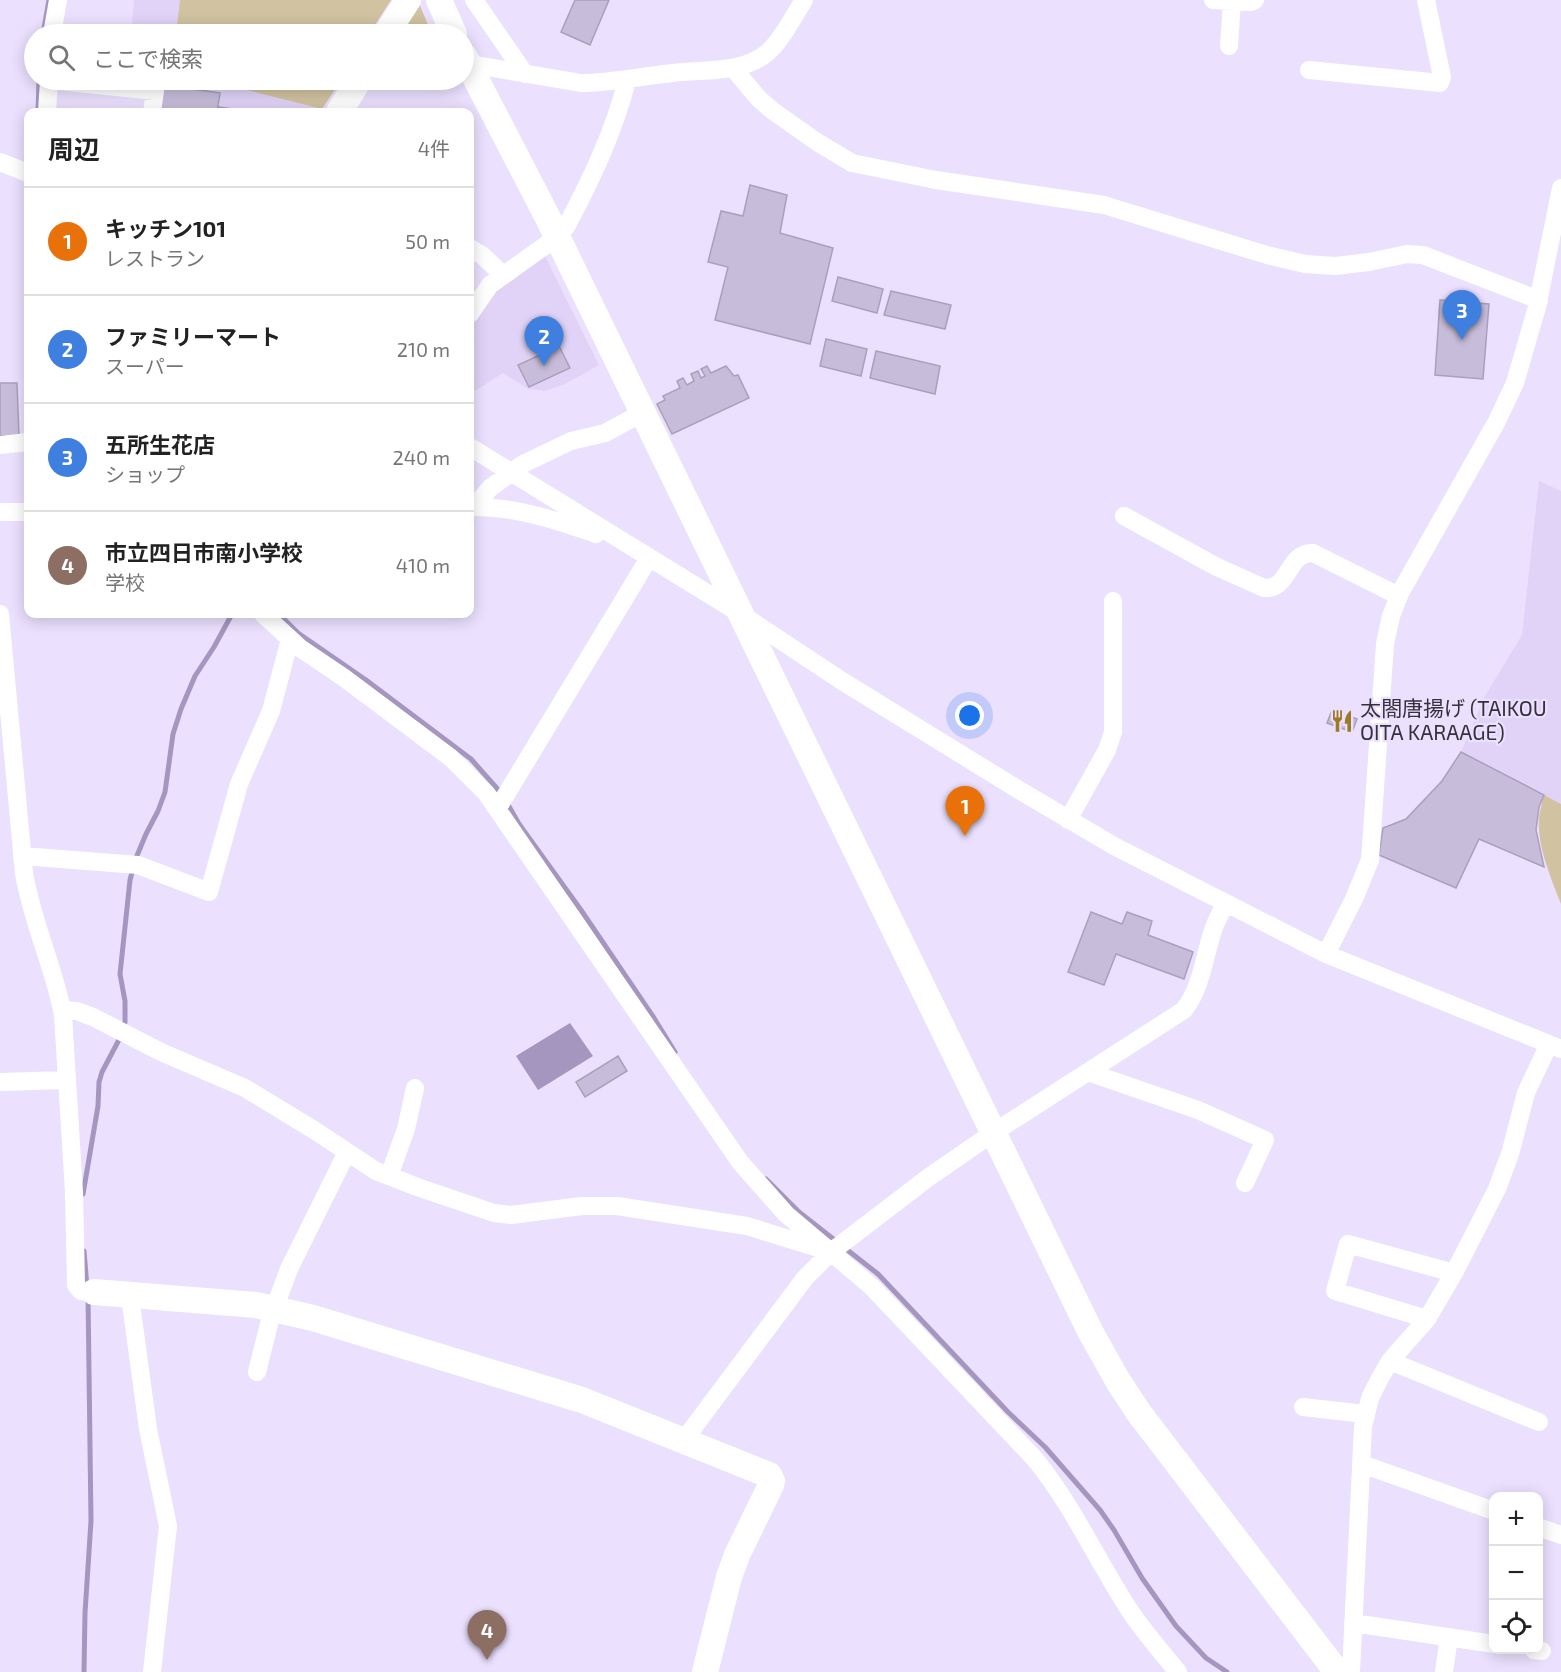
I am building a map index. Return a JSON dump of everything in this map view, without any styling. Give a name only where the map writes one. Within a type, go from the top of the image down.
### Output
[{"type":"street","points":[[54,24],[58,0]]},
{"type":"street","points":[[392,24],[408,0]]},
{"type":"street","points":[[439,0],[450,24]]},
{"type":"street","points":[[474,0],[525,74]]},
{"type":"street","points":[[474,63],[581,83],[733,68],[754,61],[768,52],[804,0]]},
{"type":"street","points":[[1213,0],[1251,2],[1254,0]]},
{"type":"street","points":[[1309,70],[1440,83],[1442,77],[1426,0]]},
{"type":"street","points":[[1229,46],[1232,1]]},
{"type":"street","points":[[733,68],[759,99],[773,111],[852,163],[936,180],[1104,205],[1267,255],[1305,264],[1335,266],[1407,254],[1423,255],[1539,300]]},
{"type":"street","points":[[474,78],[557,237],[1072,1295],[1128,1397],[1179,1468],[1337,1672]]},
{"type":"street","points":[[474,308],[484,292],[503,275],[557,237],[566,227],[606,144],[627,80]]},
{"type":"street","points":[[47,108],[48,90]]},
{"type":"street","points":[[137,90],[155,92],[153,108]]},
{"type":"street","points":[[341,108],[352,90]]},
{"type":"street","points":[[0,162],[24,172]]},
{"type":"street","points":[[1326,954],[1354,899],[1370,860],[1384,652],[1391,616],[1399,596],[1509,396],[1523,360],[1539,300],[1561,188]]},
{"type":"street","points":[[474,250],[503,275]]},
{"type":"street","points":[[474,505],[510,472],[571,441],[605,433],[642,413]]},
{"type":"street","points":[[0,445],[24,442]]},
{"type":"street","points":[[474,450],[1068,820],[1326,954],[1555,1047],[1526,1093],[1510,1154],[1497,1189],[1454,1273],[1427,1319],[1390,1361],[1370,1398],[1365,1414],[1351,1672]]},
{"type":"street","points":[[474,507],[529,513],[625,543]]},
{"type":"street","points":[[0,512],[24,512]]},
{"type":"street","points":[[1124,516],[1215,566],[1264,588],[1268,589],[1280,584],[1297,558],[1308,552],[1399,596]]},
{"type":"street","points":[[498,808],[649,558]]},
{"type":"street","points":[[1068,820],[1107,750],[1113,732],[1113,601]]},
{"type":"street","points":[[0,614],[22,856],[28,891],[62,1010],[74,1192],[76,1285],[81,1291],[239,1303],[274,1308],[582,1400],[769,1475],[772,1481],[729,1577],[705,1672]]},
{"type":"street","points":[[267,618],[290,639],[451,758],[486,793],[740,1162],[786,1214],[837,1248],[860,1276],[1043,1469],[1133,1614],[1178,1672]]},
{"type":"street","points":[[22,856],[138,866],[209,891],[239,784],[271,711],[290,639]]},
{"type":"street","points":[[684,1440],[805,1278],[837,1248],[902,1196],[993,1133],[1185,1010],[1199,982],[1212,928],[1226,904]]},
{"type":"street","points":[[62,1010],[77,1011],[93,1017],[161,1052],[235,1083],[314,1130],[367,1166],[430,1192],[502,1214],[594,1205],[617,1206],[747,1226],[837,1248]]},
{"type":"street","points":[[1088,1072],[1198,1110],[1265,1140],[1245,1184]]},
{"type":"street","points":[[0,1082],[66,1080]]},
{"type":"street","points":[[389,1176],[406,1129],[415,1088]]},
{"type":"street","points":[[257,1372],[274,1308],[309,1226],[347,1152]]},
{"type":"street","points":[[1427,1319],[1335,1291],[1348,1244],[1454,1273]]},
{"type":"street","points":[[130,1296],[148,1428],[168,1526],[152,1672]]},
{"type":"street","points":[[1390,1361],[1539,1422]]},
{"type":"street","points":[[1303,1407],[1365,1414]]},
{"type":"street","points":[[1362,1464],[1489,1509]]},
{"type":"street","points":[[1543,1528],[1561,1534]]},
{"type":"street","points":[[1353,1623],[1489,1643]]},
{"type":"street","points":[[1444,1672],[1449,1637]]},
{"type":"shaded area","points":[[134,0],[391,0],[375,24],[132,24]]},
{"type":"shaded area","points":[[180,0],[391,0],[375,24],[177,24]]},
{"type":"shaded area","points":[[418,1],[428,24],[401,24]]},
{"type":"shaded area","points":[[137,90],[334,90],[323,108],[154,108]]},
{"type":"shaded area","points":[[247,90],[334,90],[323,108]]},
{"type":"shaded area","points":[[545,256],[599,365],[565,384],[545,391],[528,389],[503,373],[474,391],[474,322],[496,291]]},
{"type":"shaded area","points":[[1539,481],[1561,491],[1561,804],[1461,752],[1485,696],[1522,635]]},
{"type":"shaded area","points":[[1544,795],[1561,804],[1561,904],[1540,840],[1539,818]]},
{"type":"shaded area","points":[[570,1023],[593,1056],[538,1090],[516,1056]]},
{"type":"building","points":[[575,0],[609,0],[590,45],[561,32]]},
{"type":"building","points":[[161,90],[198,90],[220,93],[218,108],[159,108]]},
{"type":"building","points":[[750,185],[787,195],[780,233],[833,248],[810,344],[715,320],[728,267],[708,262],[721,211],[743,216]]},
{"type":"building","points":[[838,277],[883,289],[877,313],[832,301]]},
{"type":"building","points":[[891,291],[951,305],[945,329],[884,315]]},
{"type":"building","points":[[1440,300],[1489,304],[1483,379],[1435,375]]},
{"type":"building","points":[[826,339],[867,349],[861,376],[820,366]]},
{"type":"building","points":[[559,346],[570,368],[529,387],[518,365]]},
{"type":"building","points":[[876,351],[940,366],[935,394],[870,378]]},
{"type":"building","points":[[707,366],[711,373],[726,366],[734,376],[738,375],[749,398],[672,434],[657,404],[665,400],[663,396],[680,388],[677,381],[683,378],[687,385],[694,381],[691,374],[698,371],[701,378],[705,376],[701,369]]},
{"type":"building","points":[[0,383],[17,383],[19,436],[0,436]]},
{"type":"building","name":"太閤唐揚げ (TAIKOU OITA KARAAGE)","points":[[1332,710],[1357,719],[1352,732],[1327,723]]},
{"type":"building","points":[[1461,752],[1544,795],[1539,807],[1536,830],[1544,867],[1479,839],[1456,888],[1379,855],[1383,828],[1406,819],[1442,781]]},
{"type":"building","points":[[1091,912],[1122,924],[1127,912],[1152,921],[1148,935],[1193,952],[1184,979],[1116,954],[1104,985],[1068,972]]},
{"type":"building","points":[[618,1056],[627,1071],[585,1097],[576,1082]]},
{"type":"waterway","points":[[45,24],[49,0]]},
{"type":"waterway","points":[[38,108],[39,90]]},
{"type":"waterway","points":[[83,1194],[98,1106],[99,1082],[122,1034],[125,1022],[125,1001],[120,974],[130,880],[136,858],[165,792],[173,734],[181,709],[195,676],[230,618]]},
{"type":"waterway","points":[[283,618],[298,633],[366,680],[471,759],[501,793]]},
{"type":"waterway","points":[[506,801],[519,824],[581,910],[675,1052]]},
{"type":"waterway","points":[[766,1179],[799,1212],[878,1274],[1008,1412],[1045,1447],[1100,1510],[1142,1578],[1176,1626],[1206,1658],[1227,1672]]},
{"type":"waterway","points":[[84,1251],[87,1287]]},
{"type":"waterway","points":[[84,1672],[91,1521],[88,1296]]},
{"type":"place","name":"五所生花店","points":[[1462,340]]},
{"type":"place","name":"ファミリーマート","points":[[544,366]]},
{"type":"place","name":"太閤唐揚げ (TAIKOU OITA KARAAGE)","points":[[1342,721]]},
{"type":"place","name":"キッチン101","points":[[965,836]]},
{"type":"place","name":"市立四日市南小学校","points":[[487,1660]]}]
